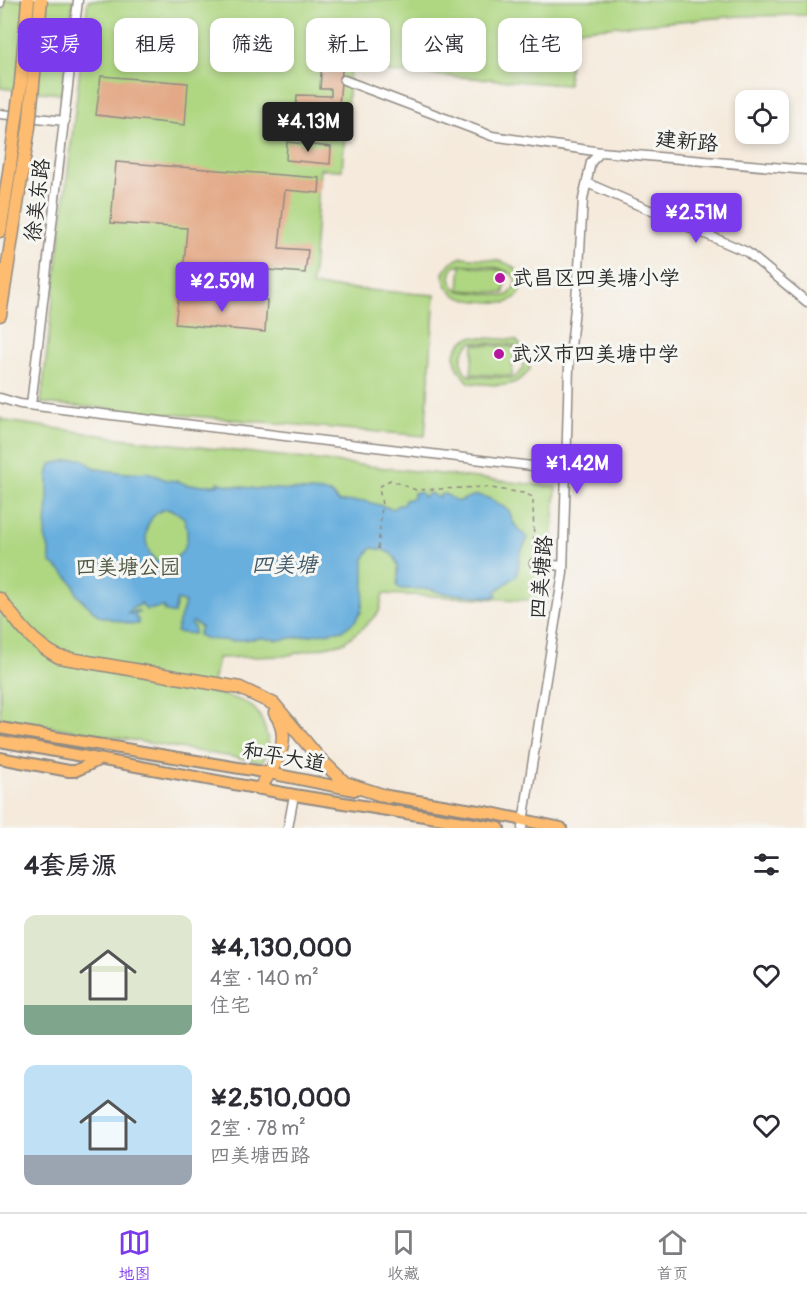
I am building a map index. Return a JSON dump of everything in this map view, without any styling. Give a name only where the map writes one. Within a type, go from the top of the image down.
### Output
[{"type":"highway","points":[[0,231],[16,127],[28,0]]},
{"type":"highway","points":[[0,315],[29,128],[41,0]]},
{"type":"highway","points":[[0,599],[33,641],[59,657],[240,688],[266,699],[274,704],[318,757],[345,783],[388,796]]},
{"type":"highway","points":[[260,788],[277,764],[282,747],[282,729],[279,718],[266,699]]},
{"type":"main road","name":"和平大道","points":[[0,728],[269,773],[491,813],[523,824],[561,828]]},
{"type":"main road","name":"和平大道","points":[[0,741],[294,795],[492,827]]},
{"type":"main road","points":[[0,758],[69,771],[75,771],[99,759]]},
{"type":"main road","points":[[491,813],[492,827]]},
{"type":"street","name":"徐美东路","points":[[31,405],[78,0]]},
{"type":"street","name":"建新路","points":[[344,80],[492,136],[601,152],[807,168]]},
{"type":"street","points":[[0,114],[65,121]]},
{"type":"street","name":"四美塘路","points":[[523,824],[563,566],[569,367],[583,199],[591,162],[601,152]]},
{"type":"street","points":[[807,168],[807,176]]},
{"type":"street","points":[[587,183],[747,252],[807,302]]},
{"type":"street","points":[[0,398],[20,404],[565,470]]},
{"type":"street","points":[[534,563],[563,566]]},
{"type":"street","points":[[288,828],[294,795]]},
{"type":"path","points":[[378,549],[382,505],[379,487],[390,480],[416,490],[484,487],[534,497],[534,563]]},
{"type":"green space","points":[[4,0],[73,0],[71,18],[18,18],[18,72],[65,72],[62,94],[0,88],[0,39]]},
{"type":"green space","points":[[88,0],[807,0],[807,15],[740,16],[582,29],[582,18],[498,18],[498,72],[569,72],[568,85],[390,72],[390,18],[306,18],[306,72],[350,72],[342,170],[320,169],[312,286],[435,295],[425,436],[41,403],[80,72],[102,72],[102,18],[86,18]]},
{"type":"green space","points":[[462,257],[506,263],[514,267],[523,281],[519,295],[507,303],[467,300],[458,297],[446,284],[443,273],[451,262]],"holes":[[[456,265],[490,266],[507,271],[515,280],[514,287],[506,296],[460,291],[453,286],[450,276]]]},
{"type":"green space","points":[[461,265],[507,271],[504,293],[459,290]]},
{"type":"green space","points":[[471,337],[516,340],[528,353],[530,369],[518,381],[511,384],[470,383],[460,371],[455,359],[458,346]],"holes":[[[472,342],[515,345],[522,355],[523,369],[514,378],[470,376],[463,368],[463,354]]]},
{"type":"green space","points":[[474,344],[514,347],[512,376],[471,374]]},
{"type":"green space","name":"四美塘公园","points":[[0,418],[6,421],[120,438],[556,487],[548,601],[383,594],[379,612],[343,643],[284,656],[218,658],[211,692],[246,703],[259,714],[270,750],[262,762],[0,718]]},
{"type":"water","name":"四美塘","points":[[83,459],[93,467],[104,470],[126,473],[148,472],[166,480],[178,481],[187,485],[218,485],[218,482],[257,489],[324,492],[330,493],[339,502],[365,501],[393,509],[398,505],[403,505],[405,500],[413,498],[413,493],[420,492],[424,497],[429,493],[439,498],[440,495],[445,494],[458,502],[473,496],[482,496],[498,503],[510,512],[516,527],[528,538],[520,554],[517,575],[496,591],[497,595],[493,597],[442,593],[430,589],[401,589],[397,586],[398,570],[395,559],[387,551],[371,548],[364,559],[364,593],[361,612],[355,621],[343,630],[279,640],[207,639],[198,635],[201,627],[193,622],[191,625],[194,627],[194,634],[176,632],[185,603],[177,600],[174,614],[164,611],[164,607],[146,610],[141,603],[137,607],[132,607],[131,612],[126,613],[132,614],[134,611],[139,611],[139,613],[136,613],[135,618],[138,619],[138,624],[131,624],[99,616],[77,595],[74,585],[66,575],[50,562],[45,537],[48,475],[51,464]],"holes":[[[166,509],[184,518],[186,526],[184,548],[174,558],[158,562],[148,549],[146,541],[148,525],[158,512]]]},
{"type":"building","points":[[321,72],[342,72],[338,117],[296,113],[297,95],[331,96],[331,89],[320,89]]},
{"type":"building","points":[[101,76],[188,83],[185,125],[96,115]]},
{"type":"building","points":[[287,142],[331,147],[330,164],[286,160]]},
{"type":"building","points":[[116,162],[320,178],[319,193],[285,190],[279,248],[308,250],[305,273],[184,263],[187,228],[111,223]]},
{"type":"building","points":[[179,294],[267,300],[265,332],[175,324]]},
{"type":"place","name":"武昌区四美塘小学","points":[[500,278]]},
{"type":"place","name":"武汉市四美塘中学","points":[[499,354]]}]
